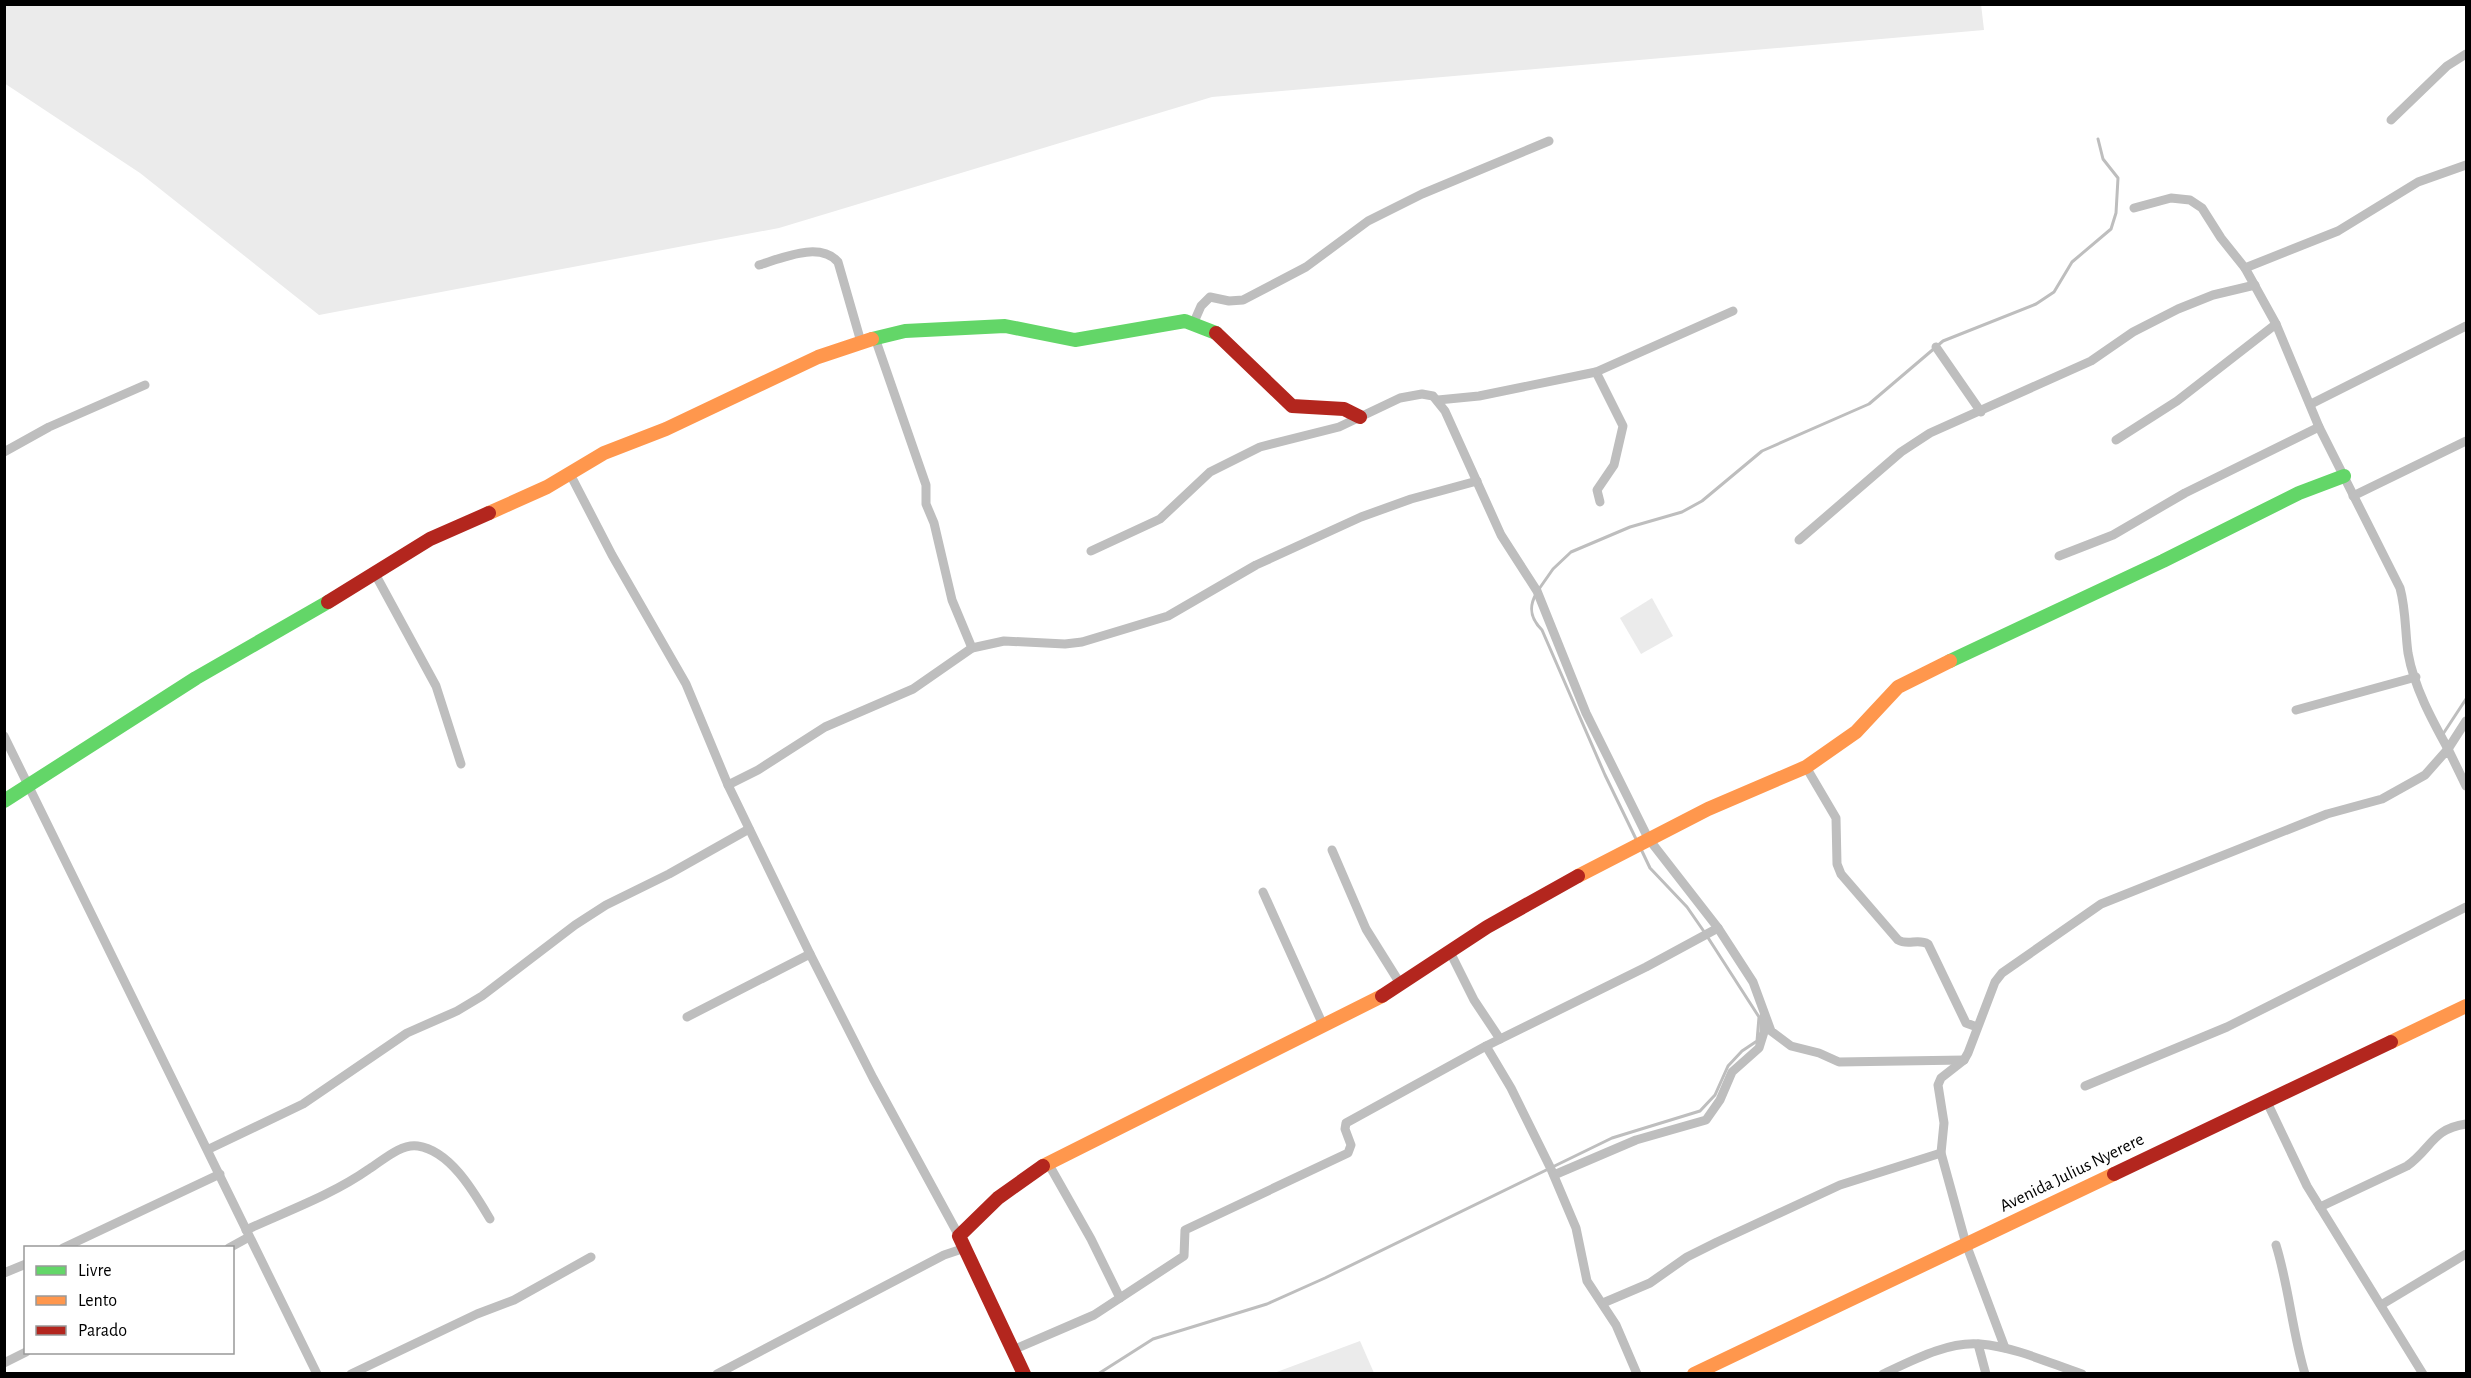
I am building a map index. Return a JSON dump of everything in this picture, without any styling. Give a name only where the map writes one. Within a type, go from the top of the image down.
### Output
[{"type":"street","points":[[2391,120],[2447,66],[2466,54]]},
{"type":"street","points":[[1194,322],[1201,306],[1210,297],[1229,301],[1243,300],[1306,267],[1368,221],[1422,194],[1550,141]]},
{"type":"street","points":[[2245,268],[2338,231],[2418,182],[2466,165]]},
{"type":"street","points":[[2134,208],[2171,198],[2190,200],[2202,208],[2255,285],[2276,324],[2319,427],[2400,588],[2405,606],[2409,655],[2427,710],[2466,786]]},
{"type":"street","points":[[759,265],[821,251],[832,255],[838,262],[926,485],[926,504],[934,523],[952,600],[972,648]]},
{"type":"street","points":[[1799,540],[1901,452],[1930,433],[2091,361],[2133,332],[2178,309],[2213,295],[2255,285]]},
{"type":"street","points":[[1091,551],[1161,519],[1210,472],[1260,447],[1340,427],[1407,396],[1427,394],[1438,400],[1479,396],[1596,372],[1733,311]]},
{"type":"street","points":[[4,801],[196,678],[277,633],[430,538],[516,501],[570,474],[604,453],[666,429],[783,373],[868,340],[905,331],[989,326],[1018,327],[1075,340],[1185,321],[1194,322],[1221,338],[1292,406],[1332,408],[1355,413],[1360,417]]},
{"type":"street","points":[[2116,440],[2177,401],[2276,324]]},
{"type":"street","points":[[2311,404],[2466,326]]},
{"type":"street","points":[[1936,347],[1981,412]]},
{"type":"street","points":[[1596,372],[1623,426],[1614,465],[1597,490],[1600,502]]},
{"type":"street","points":[[4,452],[49,427],[145,385]]},
{"type":"street","points":[[1438,400],[1508,549],[1537,591],[1586,713],[1648,838],[1718,928],[1753,982],[1764,1005],[1772,1031],[1791,1046],[1819,1053],[1839,1062],[1964,1060]]},
{"type":"street","points":[[2059,556],[2113,535],[2185,493],[2319,427]]},
{"type":"street","points":[[2353,496],[2466,441]]},
{"type":"street","points":[[570,474],[612,555],[686,684],[728,785],[810,954],[883,1098],[962,1242],[1024,1374]]},
{"type":"street","points":[[717,1374],[944,1255],[962,1242],[998,1198],[1048,1163],[1401,985],[1487,927],[1648,838],[1708,808],[1806,767],[1856,732],[1898,687],[2163,561],[2299,493],[2344,477]]},
{"type":"street","points":[[728,785],[758,770],[792,746],[825,727],[914,689],[972,648],[1004,641],[1065,644],[1082,642],[1168,616],[1256,565],[1361,517],[1411,499],[1477,481]]},
{"type":"street","points":[[374,572],[436,686],[461,764]]},
{"type":"street","points":[[2296,710],[2416,676]]},
{"type":"street","points":[[2005,1348],[1966,1244],[1941,1153],[1944,1123],[1938,1084],[1941,1078],[1964,1060],[2002,973],[2102,904],[2326,814],[2382,799],[2425,775],[2448,749],[2466,720]]},
{"type":"street","points":[[4,736],[209,1149],[219,1174],[317,1374]]},
{"type":"street","points":[[1806,767],[1836,818],[1837,864],[1841,874],[1898,940],[1906,943],[1920,941],[1928,944],[1960,1015],[1965,1023],[1977,1027]]},
{"type":"street","points":[[209,1149],[303,1104],[407,1033],[457,1011],[482,996],[575,925],[606,905],[669,874],[749,829]]},
{"type":"street","points":[[1332,850],[1366,929],[1401,985]]},
{"type":"street","points":[[1263,892],[1323,1026]]},
{"type":"street","points":[[2085,1086],[2227,1027],[2466,907]]},
{"type":"street","points":[[1013,1350],[1094,1316],[1184,1256],[1185,1230],[1348,1153],[1351,1145],[1345,1129],[1346,1123],[1486,1046],[1646,967],[1718,928]]},
{"type":"street","points":[[1450,952],[1474,1000],[1500,1039]]},
{"type":"street","points":[[687,1017],[810,954]]},
{"type":"street","points":[[1554,1175],[1636,1140],[1706,1120],[1720,1100],[1732,1072],[1759,1048],[1764,1032],[1764,1005]]},
{"type":"street","name":"Avenida Julius Nyerere","points":[[1694,1374],[2466,1006]]},
{"type":"street","points":[[1486,1046],[1511,1088],[1554,1175],[1575,1228],[1587,1281],[1616,1325],[1637,1374]]},
{"type":"street","points":[[2266,1100],[2296,1166],[2422,1374]]},
{"type":"street","points":[[2320,1207],[2407,1166],[2418,1158],[2441,1131],[2466,1124]]},
{"type":"street","points":[[232,1246],[248,1234],[357,1178],[394,1153],[412,1146],[425,1149],[458,1171],[490,1219]]},
{"type":"street","points":[[1603,1303],[1650,1283],[1677,1263],[1716,1242],[1840,1185],[1941,1153]]},
{"type":"street","points":[[1048,1163],[1091,1239],[1120,1298]]},
{"type":"street","points":[[67,1246],[219,1174]]},
{"type":"street","points":[[2276,1245],[2286,1277],[2292,1324],[2305,1374]]},
{"type":"street","points":[[2381,1305],[2466,1254]]},
{"type":"street","points":[[351,1374],[477,1314],[514,1300],[591,1257]]},
{"type":"street","points":[[4,1273],[24,1265]]},
{"type":"street","points":[[1978,1344],[1986,1374]]},
{"type":"street","points":[[1883,1374],[1956,1346],[1978,1344],[2005,1348],[2082,1374]]},
{"type":"street","points":[[4,1363],[24,1353]]},
{"type":"shaded area","points":[[5,4],[1981,4],[1984,30],[1212,97],[779,228],[319,315],[140,173],[4,83]]},
{"type":"shaded area","points":[[1652,598],[1673,636],[1641,654],[1620,618]]},
{"type":"shaded area","points":[[1360,1341],[1374,1373],[1274,1373]]},
{"type":"waterway","points":[[1539,589],[1553,569],[1571,552],[1630,527],[1682,512],[1702,501],[1762,451],[1869,404],[1943,341],[2036,304],[2054,292],[2072,262],[2111,229],[2116,213],[2118,178],[2103,159],[2098,139]]},
{"type":"waterway","points":[[1536,594],[1531,609],[1535,622],[1542,630],[1605,775],[1636,839]]},
{"type":"waterway","points":[[2443,734],[2466,699]]},
{"type":"waterway","points":[[1098,1374],[1153,1339],[1267,1304],[1612,1138],[1700,1111],[1715,1095],[1728,1066],[1742,1051],[1757,1041],[1759,1017],[1687,907],[1650,868],[1640,847]]},
{"type":"traffic: fast","points":[[872,339],[905,331],[1005,326],[1075,340],[1185,321],[1216,333]]},
{"type":"traffic: fast","points":[[1950,661],[2163,561],[2299,493],[2344,476]]},
{"type":"traffic: fast","points":[[4,801],[196,678],[328,602]]},
{"type":"traffic: slow","points":[[489,513],[547,487],[604,453],[666,429],[818,357],[872,339]]},
{"type":"traffic: slow","points":[[1578,876],[1708,809],[1806,767],[1856,732],[1898,687],[1950,661]]},
{"type":"traffic: slow","points":[[1043,1166],[1382,996]]},
{"type":"traffic: slow","points":[[2391,1042],[2466,1006]]},
{"type":"traffic: slow","points":[[1694,1374],[2114,1174]]},
{"type":"traffic: jam","points":[[1216,333],[1292,406],[1344,409],[1360,417]]},
{"type":"traffic: jam","points":[[328,602],[430,539],[489,513]]},
{"type":"traffic: jam","points":[[1382,996],[1487,927],[1578,876]]},
{"type":"traffic: jam","points":[[2114,1174],[2391,1042]]},
{"type":"traffic: jam","points":[[1024,1374],[959,1236],[998,1198],[1043,1166]]}]
